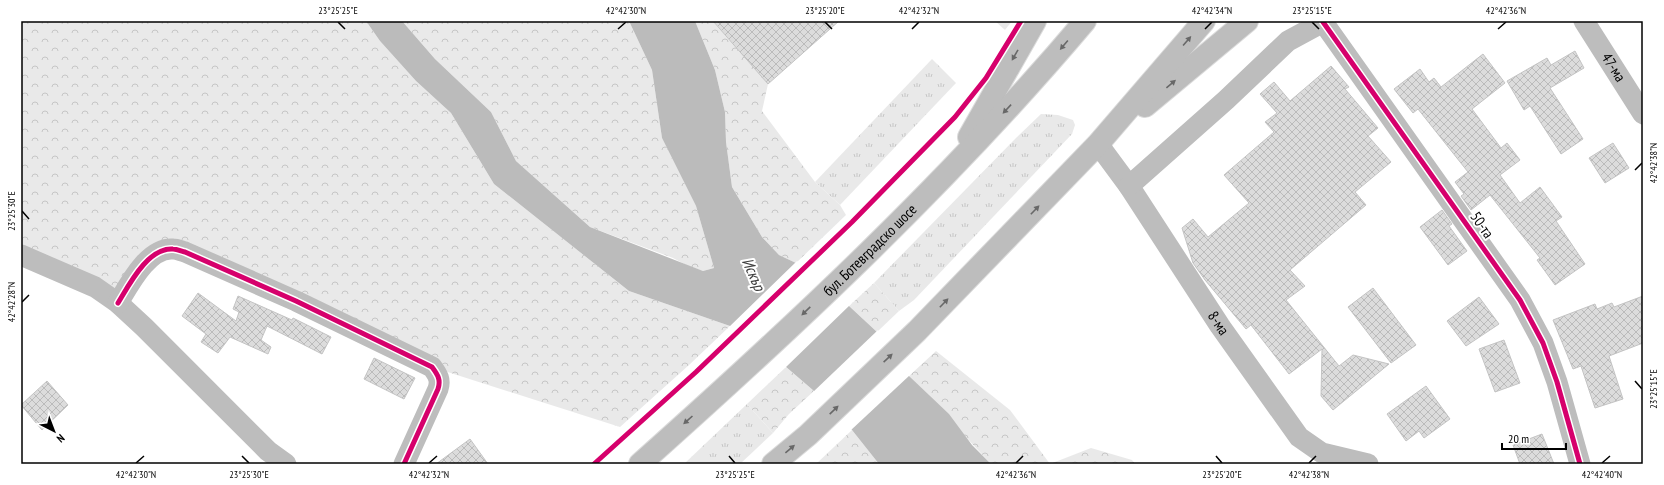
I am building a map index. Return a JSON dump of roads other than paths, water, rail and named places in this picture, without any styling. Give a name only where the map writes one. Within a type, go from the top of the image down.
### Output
[{"type":"main road","points":[[950,170],[1035,21]]},
{"type":"main road","name":"бул. Ботевградско шосе","points":[[640,464],[718,394],[875,245],[950,170],[1043,70],[1084,21]]},
{"type":"main road","points":[[773,464],[808,435],[917,331],[1098,144],[1204,21]]},
{"type":"main road","points":[[1098,144],[1247,21]]},
{"type":"street","points":[[1129,186],[1226,100],[1288,41],[1324,21]]},
{"type":"street","name":"50-та","points":[[1324,21],[1520,300],[1544,343],[1580,464]]},
{"type":"street","name":"47-ма","points":[[1584,21],[1643,114]]},
{"type":"street","name":"8-ма","points":[[1098,144],[1129,186],[1220,326],[1299,437],[1322,453],[1368,464]]},
{"type":"street","points":[[118,303],[145,262],[157,253],[172,248],[185,252],[296,301],[432,367],[437,373],[440,382],[438,389],[404,464]]},
{"type":"street","points":[[22,259],[95,287],[118,303],[144,326],[268,451],[286,464]]},
{"type":"water","name":"Искър","points":[[366,21],[402,21],[435,59],[491,112],[516,161],[590,227],[703,271],[714,268],[696,206],[662,138],[652,70],[629,21],[695,21],[715,70],[725,112],[726,142],[732,187],[762,237],[779,255],[796,263],[849,306],[877,332],[909,376],[949,414],[972,445],[991,464],[879,464],[852,430],[814,391],[771,354],[730,326],[629,291],[494,184],[451,113],[416,81],[380,41]]}]
